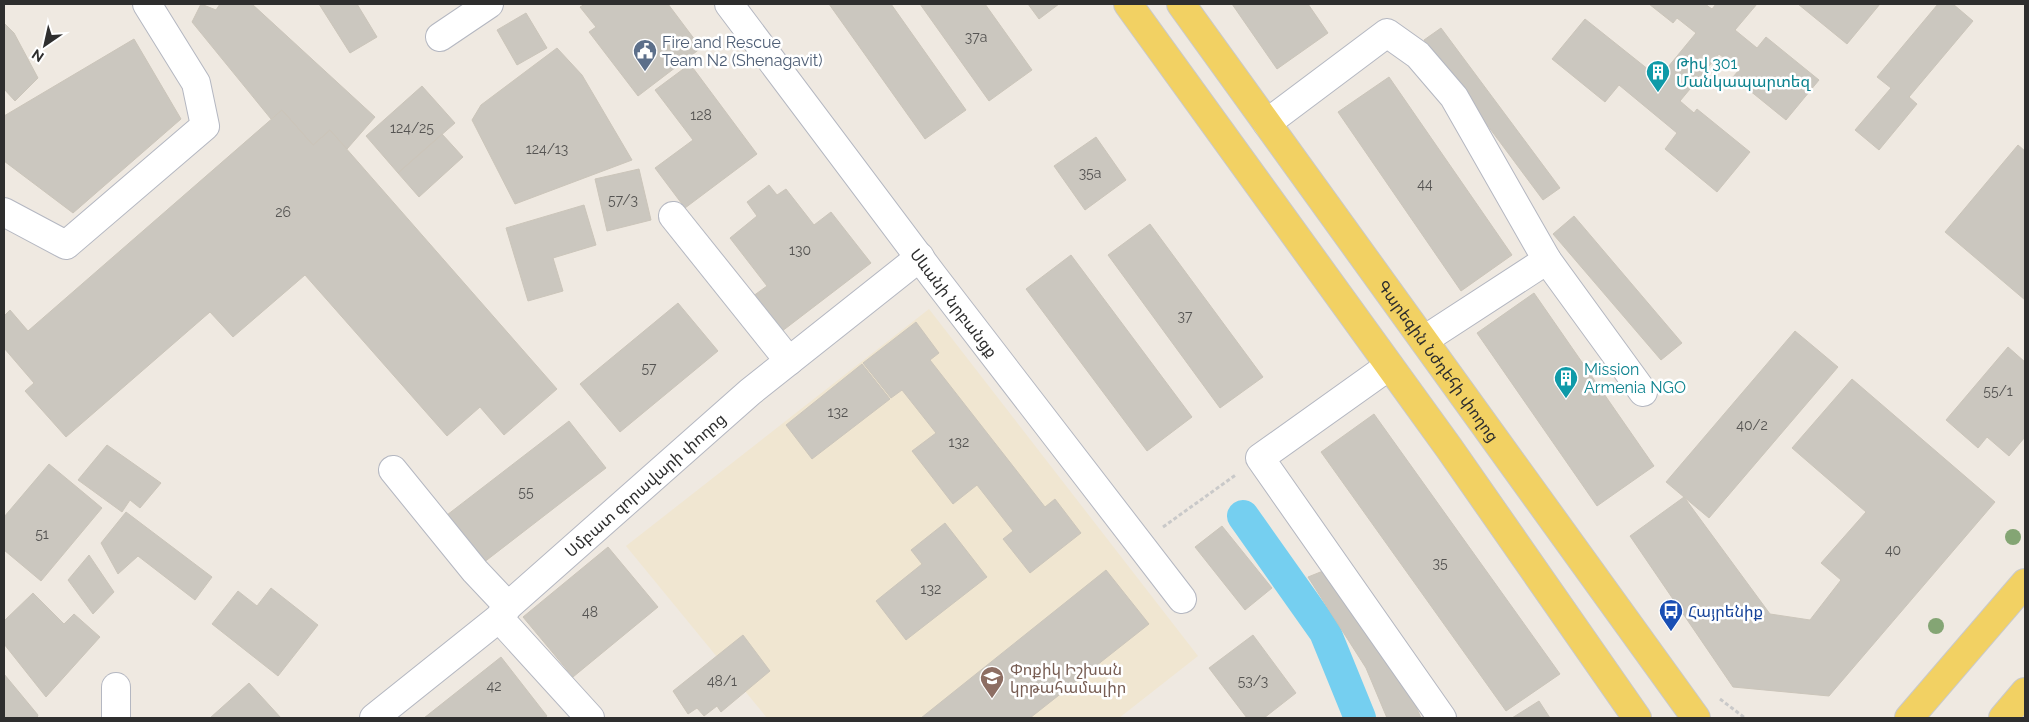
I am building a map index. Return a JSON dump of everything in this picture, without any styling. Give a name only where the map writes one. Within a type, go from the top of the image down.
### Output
[{"type":"main road","points":[[1128,4],[1389,366],[1637,718]]},
{"type":"main road","name":"Գարեգին Նժդեհի փողոց","points":[[1181,4],[1696,718]]},
{"type":"main road","points":[[1909,718],[2025,583]]},
{"type":"street","points":[[4,212],[66,245],[204,126],[196,83],[147,4]]},
{"type":"street","points":[[440,37],[489,4]]},
{"type":"street","name":"Սևանի նրբանցք","points":[[729,4],[1182,599]]},
{"type":"street","points":[[1267,123],[1387,33],[1418,55],[1454,97],[1547,260],[1643,392]]},
{"type":"street","points":[[673,216],[789,361]]},
{"type":"street","name":"Սմբատ զորավարի փողոց","points":[[374,718],[503,612],[750,392],[920,257]]},
{"type":"street","points":[[1424,340],[1547,260]]},
{"type":"street","points":[[1389,366],[1260,458],[1442,718]]},
{"type":"street","points":[[393,470],[475,571],[503,612],[590,718]]},
{"type":"street","points":[[116,687],[116,718]]},
{"type":"path","points":[[1139,544],[1260,458]]},
{"type":"path","points":[[1720,699],[1745,718]]},
{"type":"shaded area","points":[[929,309],[1198,656],[1119,718],[767,718],[626,546]]},
{"type":"building","points":[[201,4],[216,10],[220,4],[252,4],[375,117],[347,149],[330,130],[313,145],[282,110],[271,119],[192,22]]},
{"type":"building","points":[[319,4],[357,4],[377,37],[350,53]]},
{"type":"building","name":"Fire and Rescue Team N2 (Shenagavit)","points":[[585,4],[668,4],[701,48],[638,96],[589,32],[596,27],[580,7]]},
{"type":"building","points":[[829,4],[891,4],[966,110],[925,139]]},
{"type":"building","points":[[920,4],[985,4],[1032,70],[989,101]]},
{"type":"building","points":[[1028,4],[1059,4],[1039,19]]},
{"type":"building","points":[[1232,4],[1308,4],[1328,33],[1277,69]]},
{"type":"building","name":"Թիվ 301 Մանկապարտեզ","points":[[1649,4],[1705,4],[1712,9],[1716,4],[1757,4],[1735,30],[1757,48],[1766,37],[1819,80],[1786,120],[1733,77],[1739,70],[1719,54],[1680,101],[1694,113],[1697,109],[1750,152],[1717,192],[1665,149],[1677,133],[1619,85],[1605,102],[1552,59],[1585,19],[1659,78],[1696,33],[1677,18],[1673,23]]},
{"type":"building","name":"Թիվ 301 Մանկապարտեզ","points":[[1798,4],[1880,4],[1847,44]]},
{"type":"building","points":[[1938,4],[1953,4],[1973,21],[1909,97],[1917,104],[1879,150],[1855,130],[1891,88],[1877,77]]},
{"type":"building","points":[[526,13],[547,48],[517,65],[497,30]]},
{"type":"building","points":[[4,23],[14,33],[38,78],[15,101],[4,89]]},
{"type":"building","points":[[1441,28],[1560,188],[1543,200],[1424,40]]},
{"type":"building","points":[[134,39],[181,119],[73,213],[4,161],[4,116]]},
{"type":"building","points":[[557,48],[582,75],[632,160],[515,204],[472,120],[481,105]]},
{"type":"building","points":[[690,64],[757,154],[685,208],[655,168],[693,140],[655,90]]},
{"type":"building","points":[[1389,77],[1512,255],[1461,291],[1338,112]]},
{"type":"building","points":[[422,86],[455,123],[398,173],[366,136]]},
{"type":"building","points":[[282,110],[313,145],[330,130],[557,389],[504,435],[480,407],[447,436],[305,275],[233,337],[210,312],[66,437],[25,391],[34,383],[4,348],[4,316],[10,310],[28,331]]},
{"type":"building","points":[[442,134],[463,157],[419,197],[398,173]]},
{"type":"building","points":[[1096,137],[1126,180],[1085,210],[1054,166]]},
{"type":"building","points":[[2018,145],[2025,151],[2025,300],[1945,232]]},
{"type":"building","points":[[639,169],[651,220],[607,231],[595,179]]},
{"type":"building","points":[[769,185],[777,195],[786,189],[814,225],[831,212],[871,263],[777,335],[749,299],[767,286],[730,238],[757,216],[747,202]]},
{"type":"building","points":[[584,205],[596,245],[553,258],[563,291],[528,301],[506,228]]},
{"type":"building","points":[[1574,216],[1682,343],[1661,360],[1553,234]]},
{"type":"building","points":[[1150,224],[1263,377],[1220,408],[1108,255]]},
{"type":"building","points":[[1071,255],[1192,417],[1147,451],[1026,289]]},
{"type":"building","name":"Mission Armenia NGO","points":[[1534,293],[1654,466],[1597,506],[1477,333]]},
{"type":"building","points":[[678,303],[718,351],[620,432],[580,384]]},
{"type":"building","points":[[916,322],[939,353],[930,360],[1045,507],[1055,499],[1081,533],[1030,573],[1003,539],[1013,531],[977,485],[953,504],[912,451],[936,433],[902,390],[891,398],[863,363]]},
{"type":"building","points":[[1795,331],[1838,367],[1709,518],[1666,482]]},
{"type":"building","points":[[2008,347],[2025,362],[2025,437],[2009,456],[1987,437],[1978,448],[1946,420]]},
{"type":"building","points":[[862,364],[890,399],[812,459],[786,425]]},
{"type":"building","points":[[1852,379],[1995,502],[1829,696],[1733,687],[1630,536],[1684,497],[1770,614],[1810,620],[1841,580],[1821,563],[1866,512],[1792,448]]},
{"type":"building","points":[[1374,414],[1560,674],[1506,711],[1321,452]]},
{"type":"building","points":[[569,421],[606,468],[483,563],[447,515]]},
{"type":"building","points":[[107,445],[161,483],[140,508],[130,500],[122,512],[78,480]]},
{"type":"building","points":[[49,464],[102,508],[41,581],[4,550],[4,517]]},
{"type":"building","points":[[126,512],[212,577],[195,600],[138,556],[118,574],[101,543]]},
{"type":"building","points":[[945,523],[987,577],[906,640],[876,601],[922,564],[911,550]]},
{"type":"building","points":[[1222,526],[1272,588],[1245,610],[1195,547]]},
{"type":"building","points":[[608,547],[658,607],[573,677],[523,617]]},
{"type":"building","points":[[89,555],[114,592],[93,614],[68,580]]},
{"type":"building","points":[[1333,567],[1394,656],[1421,718],[1387,718],[1366,668],[1308,577]]},
{"type":"building","points":[[1106,570],[1149,624],[1030,718],[921,718]]},
{"type":"building","points":[[271,588],[318,625],[278,676],[212,624],[238,591],[257,606]]},
{"type":"building","points":[[33,593],[64,624],[74,614],[100,637],[46,697],[4,644],[4,621]]},
{"type":"building","points":[[743,635],[770,671],[721,712],[717,706],[704,716],[697,708],[688,714],[673,691]]},
{"type":"building","points":[[1253,635],[1296,693],[1264,718],[1247,718],[1209,668]]},
{"type":"building","points":[[501,657],[547,716],[544,718],[424,718]]},
{"type":"building","points":[[4,674],[38,715],[37,718],[4,718]]},
{"type":"building","points":[[249,683],[281,718],[210,718]]},
{"type":"building","points":[[1539,701],[1550,718],[1512,718]]},
{"type":"waterway","points":[[1243,516],[1325,632],[1360,718]]},
{"type":"place","name":"Fire and Rescue Team N2 (Shenagavit)","points":[[645,72]]},
{"type":"place","name":"Թիվ 301 Մանկապարտեզ","points":[[1658,93]]},
{"type":"place","name":"Mission Armenia NGO","points":[[1566,399]]},
{"type":"place","name":"Հայրենիք","points":[[1671,632]]},
{"type":"place","name":"Փոքիկ Իշխան կրթահամալիր","points":[[992,699]]}]
